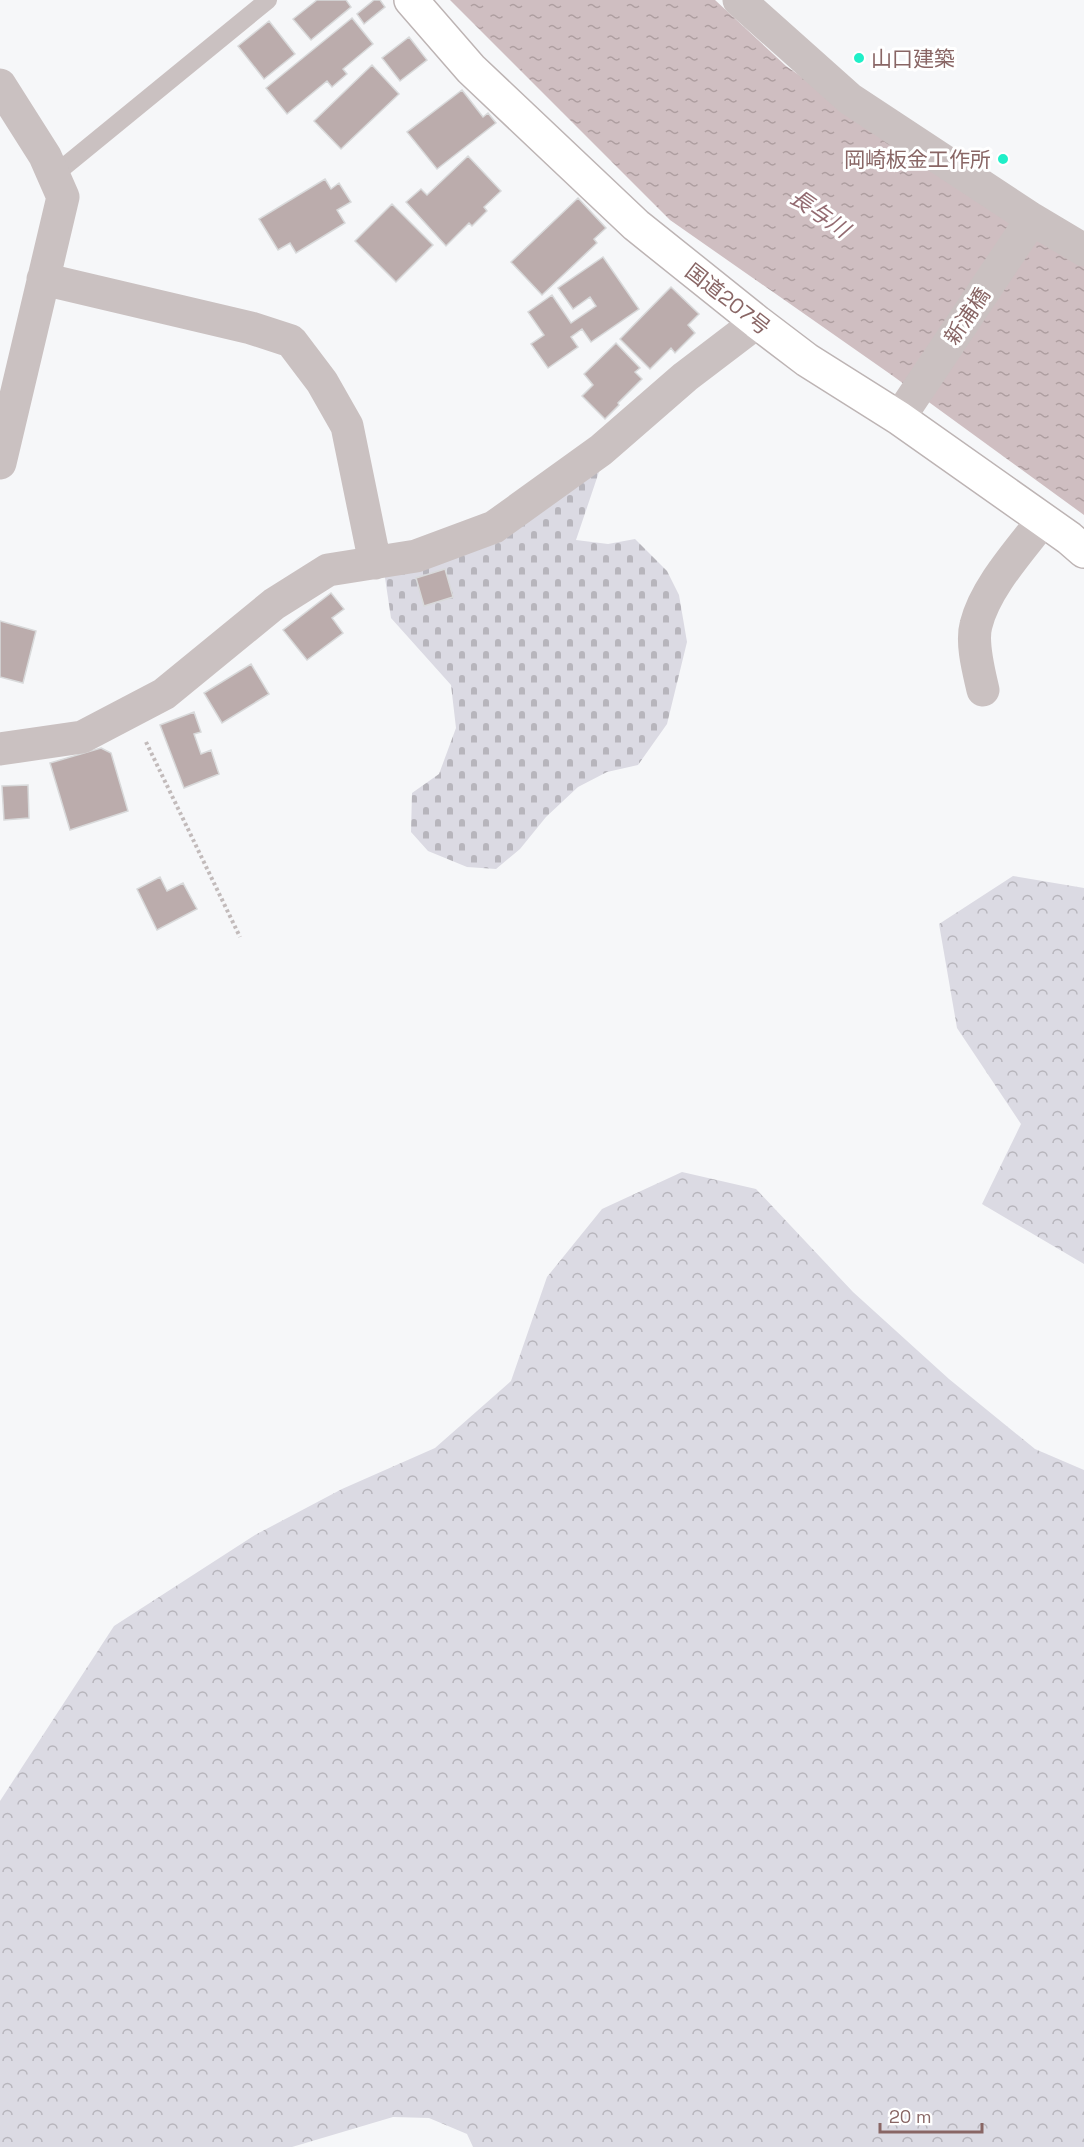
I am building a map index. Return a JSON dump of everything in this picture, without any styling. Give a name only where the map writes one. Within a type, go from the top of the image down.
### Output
[{"type":"highway","name":"国道207号","points":[[411,0],[471,69],[636,225],[807,360],[904,411],[1084,550]]},
{"type":"street","points":[[739,0],[850,99],[1029,224],[1084,250]]},
{"type":"street","points":[[0,85],[45,156],[63,197],[0,463]]},
{"type":"street","name":"新浦橋","points":[[904,411],[1029,224]]},
{"type":"street","points":[[44,279],[251,328],[291,341],[322,382],[347,426],[375,563]]},
{"type":"street","points":[[0,749],[82,737],[164,694],[274,604],[328,570],[416,556],[494,527],[601,450],[685,377],[757,322]]},
{"type":"street","points":[[983,690],[976,652],[975,627],[984,603],[1003,573],[1043,520]]},
{"type":"lane","points":[[54,175],[268,0]]},
{"type":"path","points":[[131,711],[240,937]]},
{"type":"green space","points":[[602,463],[576,540],[608,544],[635,539],[667,571],[679,595],[687,642],[667,724],[638,765],[607,772],[578,787],[546,817],[520,849],[496,869],[467,867],[428,851],[411,832],[412,793],[439,774],[456,728],[451,685],[391,618],[384,571]]},
{"type":"green space","points":[[1013,876],[1084,888],[1084,1264],[982,1204],[1021,1124],[957,1028],[939,924]]},
{"type":"green space","points":[[682,1172],[756,1189],[853,1292],[949,1379],[1035,1449],[1084,1470],[1084,2147],[473,2147],[467,2134],[429,2118],[393,2117],[292,2147],[0,2147],[0,1801],[114,1626],[255,1535],[342,1489],[435,1448],[511,1381],[547,1277],[602,1209]]},
{"type":"water","name":"長与川","points":[[450,0],[715,0],[786,66],[1003,217],[1084,265],[1084,515],[893,376],[670,220]]},
{"type":"building","points":[[317,0],[346,0],[351,7],[311,40],[293,19]]},
{"type":"building","points":[[374,0],[380,0],[385,7],[364,24],[357,14]]},
{"type":"building","points":[[352,18],[373,44],[343,69],[347,74],[332,87],[327,81],[287,114],[266,88]]},
{"type":"building","points":[[269,21],[295,54],[264,79],[238,46]]},
{"type":"building","points":[[409,37],[427,60],[400,81],[382,58]]},
{"type":"building","points":[[372,65],[399,94],[341,149],[314,121]]},
{"type":"building","points":[[462,90],[483,117],[488,113],[496,123],[437,169],[407,132]]},
{"type":"building","points":[[468,156],[501,191],[484,207],[487,211],[472,226],[469,223],[446,246],[406,202],[421,189],[427,195]]},
{"type":"building","points":[[325,179],[331,189],[339,183],[351,202],[337,210],[345,223],[296,253],[290,243],[278,250],[259,219]]},
{"type":"building","points":[[578,198],[606,228],[594,239],[597,243],[542,295],[511,262]]},
{"type":"building","points":[[392,204],[433,245],[396,282],[355,241]]},
{"type":"building","points":[[603,257],[639,309],[591,342],[582,329],[571,337],[578,347],[548,368],[531,344],[544,335],[528,312],[552,295],[571,323],[596,306],[590,297],[573,309],[558,288]]},
{"type":"building","points":[[671,287],[699,314],[688,325],[695,333],[675,353],[671,348],[650,369],[620,339]]},
{"type":"building","points":[[616,343],[640,368],[635,372],[642,379],[605,419],[582,396],[593,385],[584,374]]},
{"type":"building","points":[[445,569],[453,597],[424,606],[416,578]]},
{"type":"building","points":[[331,593],[344,609],[332,618],[343,633],[307,660],[283,630]]},
{"type":"building","points":[[0,621],[36,631],[23,683],[0,677]]},
{"type":"building","points":[[251,664],[269,694],[222,723],[204,693]]},
{"type":"building","points":[[194,712],[201,732],[194,734],[201,754],[211,750],[219,774],[184,788],[160,725]]},
{"type":"building","points":[[101,748],[111,753],[128,811],[70,830],[50,763]]},
{"type":"building","points":[[28,785],[29,818],[4,820],[2,786]]},
{"type":"building","points":[[160,877],[167,891],[183,883],[197,909],[157,930],[137,889]]},
{"type":"place","name":"山口建築","points":[[859,58]]},
{"type":"place","name":"岡崎板金工作所","points":[[1003,159]]}]
